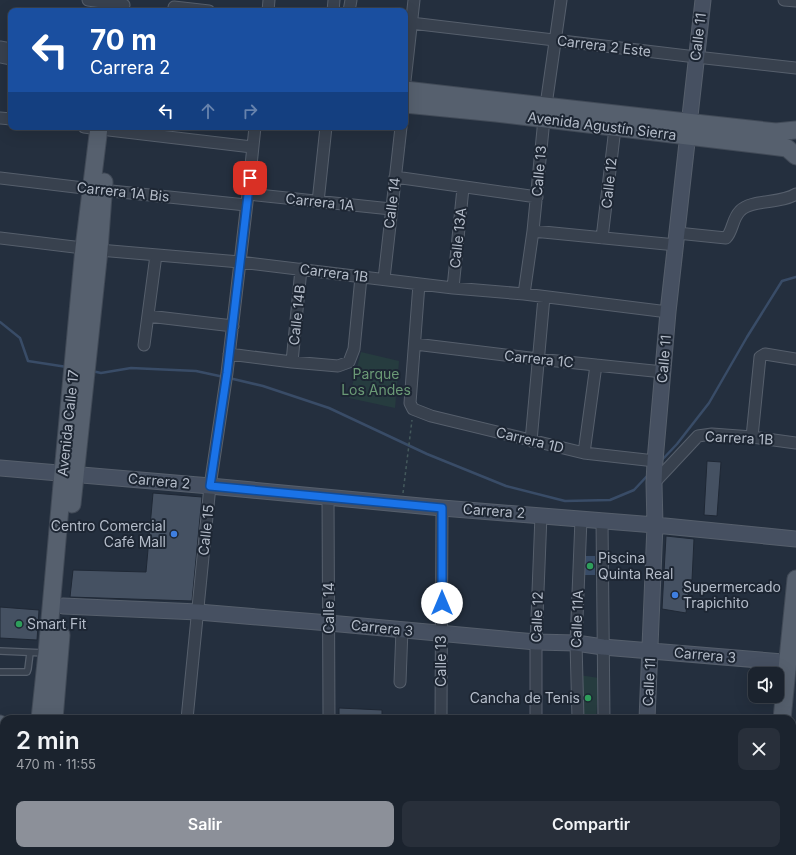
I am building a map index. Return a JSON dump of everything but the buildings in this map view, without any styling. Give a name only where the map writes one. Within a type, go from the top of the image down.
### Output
[{"type":"main road","name":"Calle 11","points":[[647,715],[656,525],[655,472],[668,312],[687,129],[703,0]]},
{"type":"main road","name":"Avenida Agustín Sierra","points":[[408,90],[545,112],[687,129],[787,148],[796,156]]},
{"type":"main road","name":"Avenida Agustín Sierra","points":[[408,104],[545,112],[615,128],[776,132],[796,130]]},
{"type":"main road","name":"Avenida Calle 17","points":[[40,715],[69,474],[92,249],[98,189],[100,130]]},
{"type":"main road","name":"Carrera 2","points":[[0,468],[401,503],[442,508],[656,525],[796,539]]},
{"type":"main road","name":"Avenida Calle 17","points":[[54,715],[63,606],[69,474]]},
{"type":"main road","points":[[783,715],[792,662],[796,579]]},
{"type":"main road","name":"Carrera 3","points":[[63,606],[198,612],[536,642],[576,643],[603,647],[792,662]]},
{"type":"street","points":[[88,0],[119,5]]},
{"type":"street","points":[[408,42],[414,0]]},
{"type":"street","name":"Calle 13","points":[[524,294],[537,197],[545,112],[561,0]]},
{"type":"street","points":[[784,0],[796,2]]},
{"type":"street","points":[[174,7],[197,4]]},
{"type":"street","name":"Carrera 2 Este","points":[[409,29],[556,40],[796,68]]},
{"type":"street","name":"Calle 12","points":[[602,238],[615,128]]},
{"type":"street","points":[[116,130],[252,147]]},
{"type":"street","name":"Calle 15","points":[[187,715],[210,486],[233,326],[255,130]]},
{"type":"street","points":[[318,202],[326,130]]},
{"type":"street","name":"Calle 14","points":[[384,279],[396,177],[400,130]]},
{"type":"street","points":[[396,177],[463,188],[537,197]]},
{"type":"street","name":"Carrera 1A Bis","points":[[0,178],[246,205]]},
{"type":"street","name":"Calle 13A","points":[[453,288],[463,188]]},
{"type":"street","name":"Carrera 1A","points":[[248,194],[391,210]]},
{"type":"street","points":[[533,231],[602,238],[723,239],[729,235],[739,211],[746,206],[787,198],[796,194]]},
{"type":"street","name":"Carrera 1B","points":[[0,238],[92,249],[240,262],[668,312]]},
{"type":"street","points":[[144,346],[156,255]]},
{"type":"street","name":"Calle 14B","points":[[292,362],[301,269]]},
{"type":"street","points":[[229,354],[338,366],[349,362],[354,349],[362,277]]},
{"type":"street","points":[[412,406],[414,344],[419,284]]},
{"type":"street","points":[[530,440],[544,297]]},
{"type":"street","points":[[148,316],[233,326]]},
{"type":"street","name":"Carrera 1C","points":[[414,344],[663,372]]},
{"type":"street","points":[[752,437],[760,357],[765,354],[796,359]]},
{"type":"street","points":[[584,453],[596,365]]},
{"type":"street","name":"Carrera 1D","points":[[412,406],[431,416],[584,453],[655,472]]},
{"type":"street","name":"Carrera 1B","points":[[655,472],[698,436],[712,434],[752,437],[796,443]]},
{"type":"street","name":"Calle 14","points":[[328,497],[329,715]]},
{"type":"street","name":"Calle 13","points":[[441,715],[442,508]]},
{"type":"street","name":"Calle 12","points":[[536,715],[536,642],[541,515]]},
{"type":"street","name":"Calle 11A","points":[[578,715],[576,643],[581,520]]},
{"type":"street","name":"Calle 11A","points":[[602,521],[604,715]]},
{"type":"street","points":[[400,682],[402,629]]},
{"type":"lane","points":[[0,651],[47,653]]},
{"type":"lane","points":[[0,672],[26,672],[28,669],[30,653]]},
{"type":"path","points":[[401,503],[410,440],[412,406]]},
{"type":"green space","name":"Parque Los Andes","points":[[361,352],[399,361],[395,408],[349,398]]},
{"type":"green space","name":"Cancha de Tenis","points":[[579,675],[599,678],[596,715],[579,715]]},
{"type":"water","name":"Piscina Quinta Real","points":[[585,556],[595,556],[595,575],[584,575]]},
{"type":"waterway","points":[[661,461],[677,444],[709,403],[747,337],[782,281],[796,277]]},
{"type":"waterway","points":[[0,322],[20,338],[28,361],[67,367]]},
{"type":"waterway","points":[[92,371],[101,373],[131,368],[196,371],[224,377]]},
{"type":"waterway","points":[[229,378],[263,386],[329,408],[427,454],[506,486],[565,501],[610,500],[634,490],[648,475]]},
{"type":"place","name":"Centro Comercial Café Mall","points":[[174,534]]},
{"type":"place","name":"Piscina Quinta Real","points":[[590,566]]},
{"type":"place","name":"Supermercado Trapichito","points":[[675,595]]},
{"type":"place","name":"Smart Fit","points":[[19,624]]},
{"type":"place","name":"Cancha de Tenis","points":[[588,698]]},
{"type":"route","points":[[250,178],[227,373],[210,486],[442,508],[442,603]]}]
